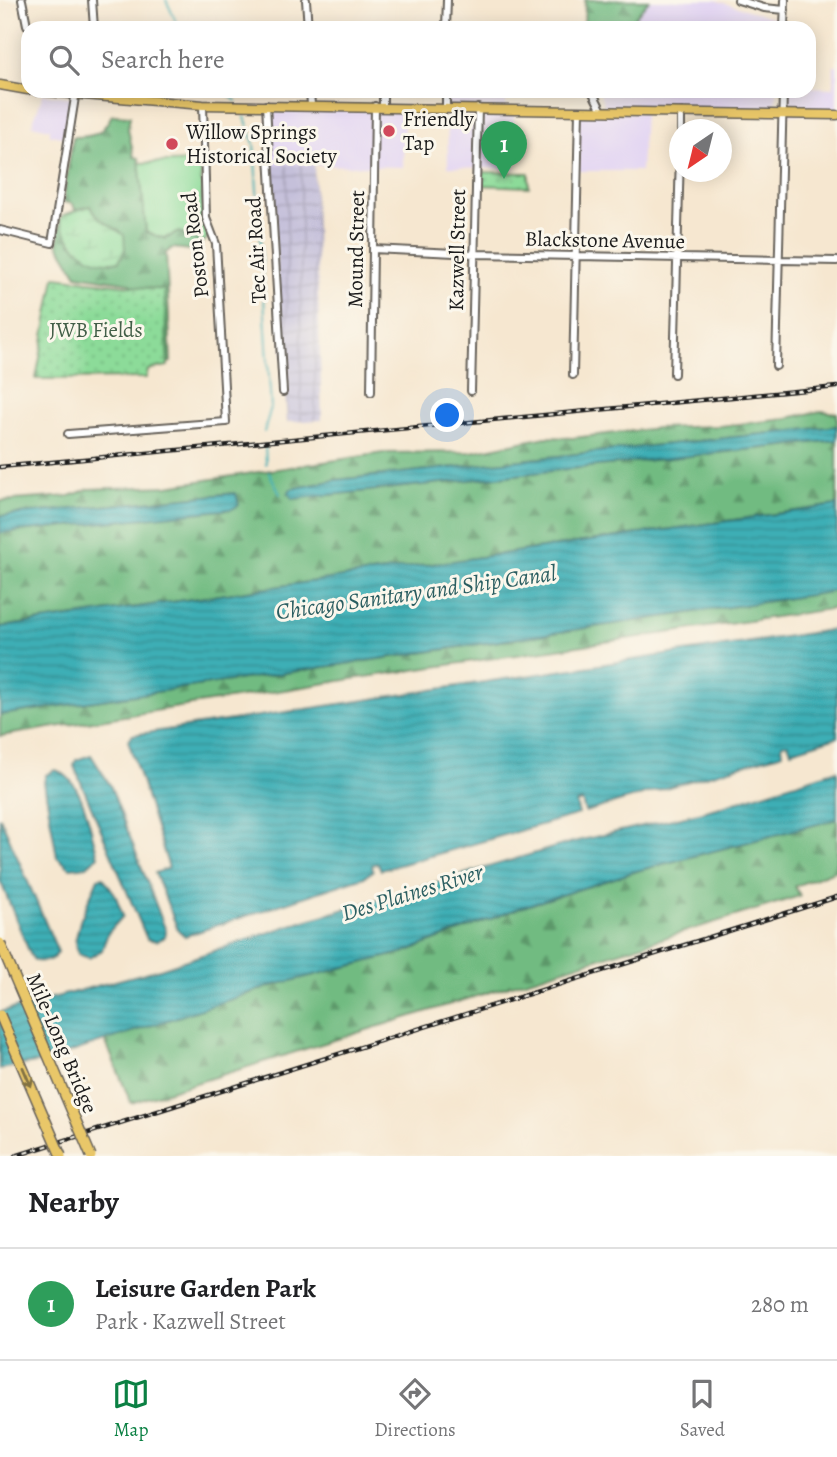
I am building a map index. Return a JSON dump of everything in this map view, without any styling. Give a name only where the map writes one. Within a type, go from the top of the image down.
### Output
[{"type":"highway","name":"Mile-Long Bridge","points":[[0,943],[91,1156]]},
{"type":"highway","points":[[0,1015],[61,1156]]},
{"type":"main road","points":[[0,85],[21,89]]},
{"type":"main road","points":[[122,98],[203,105],[837,115]]},
{"type":"street","points":[[22,0],[26,21]]},
{"type":"street","points":[[92,0],[94,21]]},
{"type":"street","points":[[306,0],[308,21]]},
{"type":"street","points":[[446,21],[447,0]]},
{"type":"street","points":[[738,0],[764,8],[785,10]]},
{"type":"street","points":[[784,21],[785,0]]},
{"type":"street","points":[[0,230],[52,243],[75,98]]},
{"type":"street","points":[[310,98],[311,105]]},
{"type":"street","name":"Mound Street","points":[[371,392],[373,249],[381,98]]},
{"type":"street","points":[[446,98],[446,107]]},
{"type":"street","points":[[596,98],[602,111]]},
{"type":"street","points":[[776,366],[783,98]]},
{"type":"street","name":"Poston Road","points":[[68,434],[226,422],[216,244],[206,218],[203,105]]},
{"type":"street","name":"Tec Air Road","points":[[266,105],[283,392]]},
{"type":"street","name":"Kazwell Street","points":[[471,391],[478,108]]},
{"type":"street","points":[[573,375],[579,111]]},
{"type":"street","points":[[681,112],[681,119]]},
{"type":"street","points":[[674,374],[679,182]]},
{"type":"street","name":"Blackstone Avenue","points":[[373,249],[475,254],[837,261]]},
{"type":"shaded area","points":[[649,0],[715,0],[780,20],[780,21],[632,21]]},
{"type":"shaded area","points":[[834,66],[837,66],[837,115],[784,114],[785,98],[816,98],[816,87],[833,88]]},
{"type":"shaded area","points":[[42,98],[75,98],[68,138],[50,135],[50,129],[32,125]]},
{"type":"shaded area","points":[[447,98],[506,98],[506,106],[514,111],[514,169],[448,167]]},
{"type":"shaded area","points":[[602,98],[776,98],[774,107],[750,109],[605,107]]},
{"type":"shaded area","points":[[266,107],[404,108],[403,167],[270,164]]},
{"type":"shaded area","points":[[579,112],[644,113],[641,171],[579,171]]},
{"type":"shaded area","points":[[270,164],[314,165],[322,420],[287,422]]},
{"type":"green space","points":[[585,0],[649,0],[632,21],[584,21]]},
{"type":"green space","points":[[112,115],[130,116],[128,129],[134,157],[139,158],[146,232],[165,239],[179,232],[201,242],[200,251],[172,248],[166,253],[171,362],[163,364],[138,289],[129,283],[77,275],[58,244],[60,220],[71,243],[87,252],[89,257],[110,263],[119,261],[121,232],[98,218],[90,206],[75,210],[73,204],[63,202],[73,137],[97,134]]},
{"type":"green space","points":[[200,161],[205,229],[209,236],[204,242],[179,232],[163,238],[146,232],[139,163]]},
{"type":"green space","points":[[479,172],[529,173],[529,187],[479,185]]},
{"type":"green space","points":[[90,206],[99,218],[124,235],[125,249],[119,261],[90,258],[75,246],[64,229],[60,220],[63,215]]},
{"type":"green space","name":"JWB Fields","points":[[55,277],[164,290],[168,366],[148,370],[146,378],[36,379]]},
{"type":"green space","points":[[821,411],[837,413],[837,426],[336,480],[291,489],[293,499],[837,440],[837,505],[0,627],[0,533],[139,518],[236,493],[0,516],[0,501],[70,496],[88,489],[167,486],[383,453],[471,452],[546,437],[573,438],[657,428],[720,426],[778,420]]},
{"type":"green space","points":[[837,591],[837,608],[352,679],[0,736],[0,715]]},
{"type":"green space","points":[[837,819],[837,870],[795,886],[800,896],[131,1103],[105,1040],[291,980],[405,952],[516,909],[640,870]]},
{"type":"water","points":[[837,426],[837,440],[293,499],[288,493],[291,489],[336,480]]},
{"type":"water","points":[[236,493],[239,505],[232,509],[0,533],[0,516]]},
{"type":"water","name":"Chicago Sanitary and Ship Canal","points":[[837,505],[837,591],[0,715],[0,627]]},
{"type":"water","points":[[837,629],[837,737],[791,751],[788,743],[782,744],[783,753],[585,812],[582,801],[576,803],[579,814],[381,870],[378,863],[372,865],[373,871],[364,877],[185,936],[178,930],[155,873],[169,868],[128,740],[133,735]]},
{"type":"water","points":[[91,755],[110,785],[166,931],[165,937],[157,941],[147,939],[74,766],[76,760]]},
{"type":"water","points":[[55,770],[73,783],[84,807],[98,856],[87,866],[70,868],[57,857],[44,782],[46,775]]},
{"type":"water","name":"Des Plaines River","points":[[837,770],[837,819],[640,870],[516,909],[405,952],[271,986],[41,1062],[0,1069],[0,1012],[160,969],[291,925],[573,842],[703,812]]},
{"type":"water","points":[[0,817],[58,952],[48,960],[35,961],[31,956],[0,880]]},
{"type":"water","points":[[103,877],[115,894],[123,916],[108,933],[102,950],[89,958],[78,954],[75,942],[80,921],[98,878]]},
{"type":"waterway","points":[[166,0],[176,21]]},
{"type":"waterway","points":[[233,98],[236,101]]},
{"type":"waterway","points":[[245,117],[254,144],[271,407],[264,432]]},
{"type":"waterway","points":[[265,445],[266,464]]},
{"type":"waterway","points":[[269,472],[280,494]]},
{"type":"railway","points":[[0,467],[837,387]]},
{"type":"railway","points":[[15,1156],[837,897]]},
{"type":"place","name":"Friendly Tap","points":[[389,131]]},
{"type":"place","name":"Willow Springs Historical Society","points":[[172,144]]},
{"type":"place","name":"Leisure Garden Park","points":[[504,179]]}]
